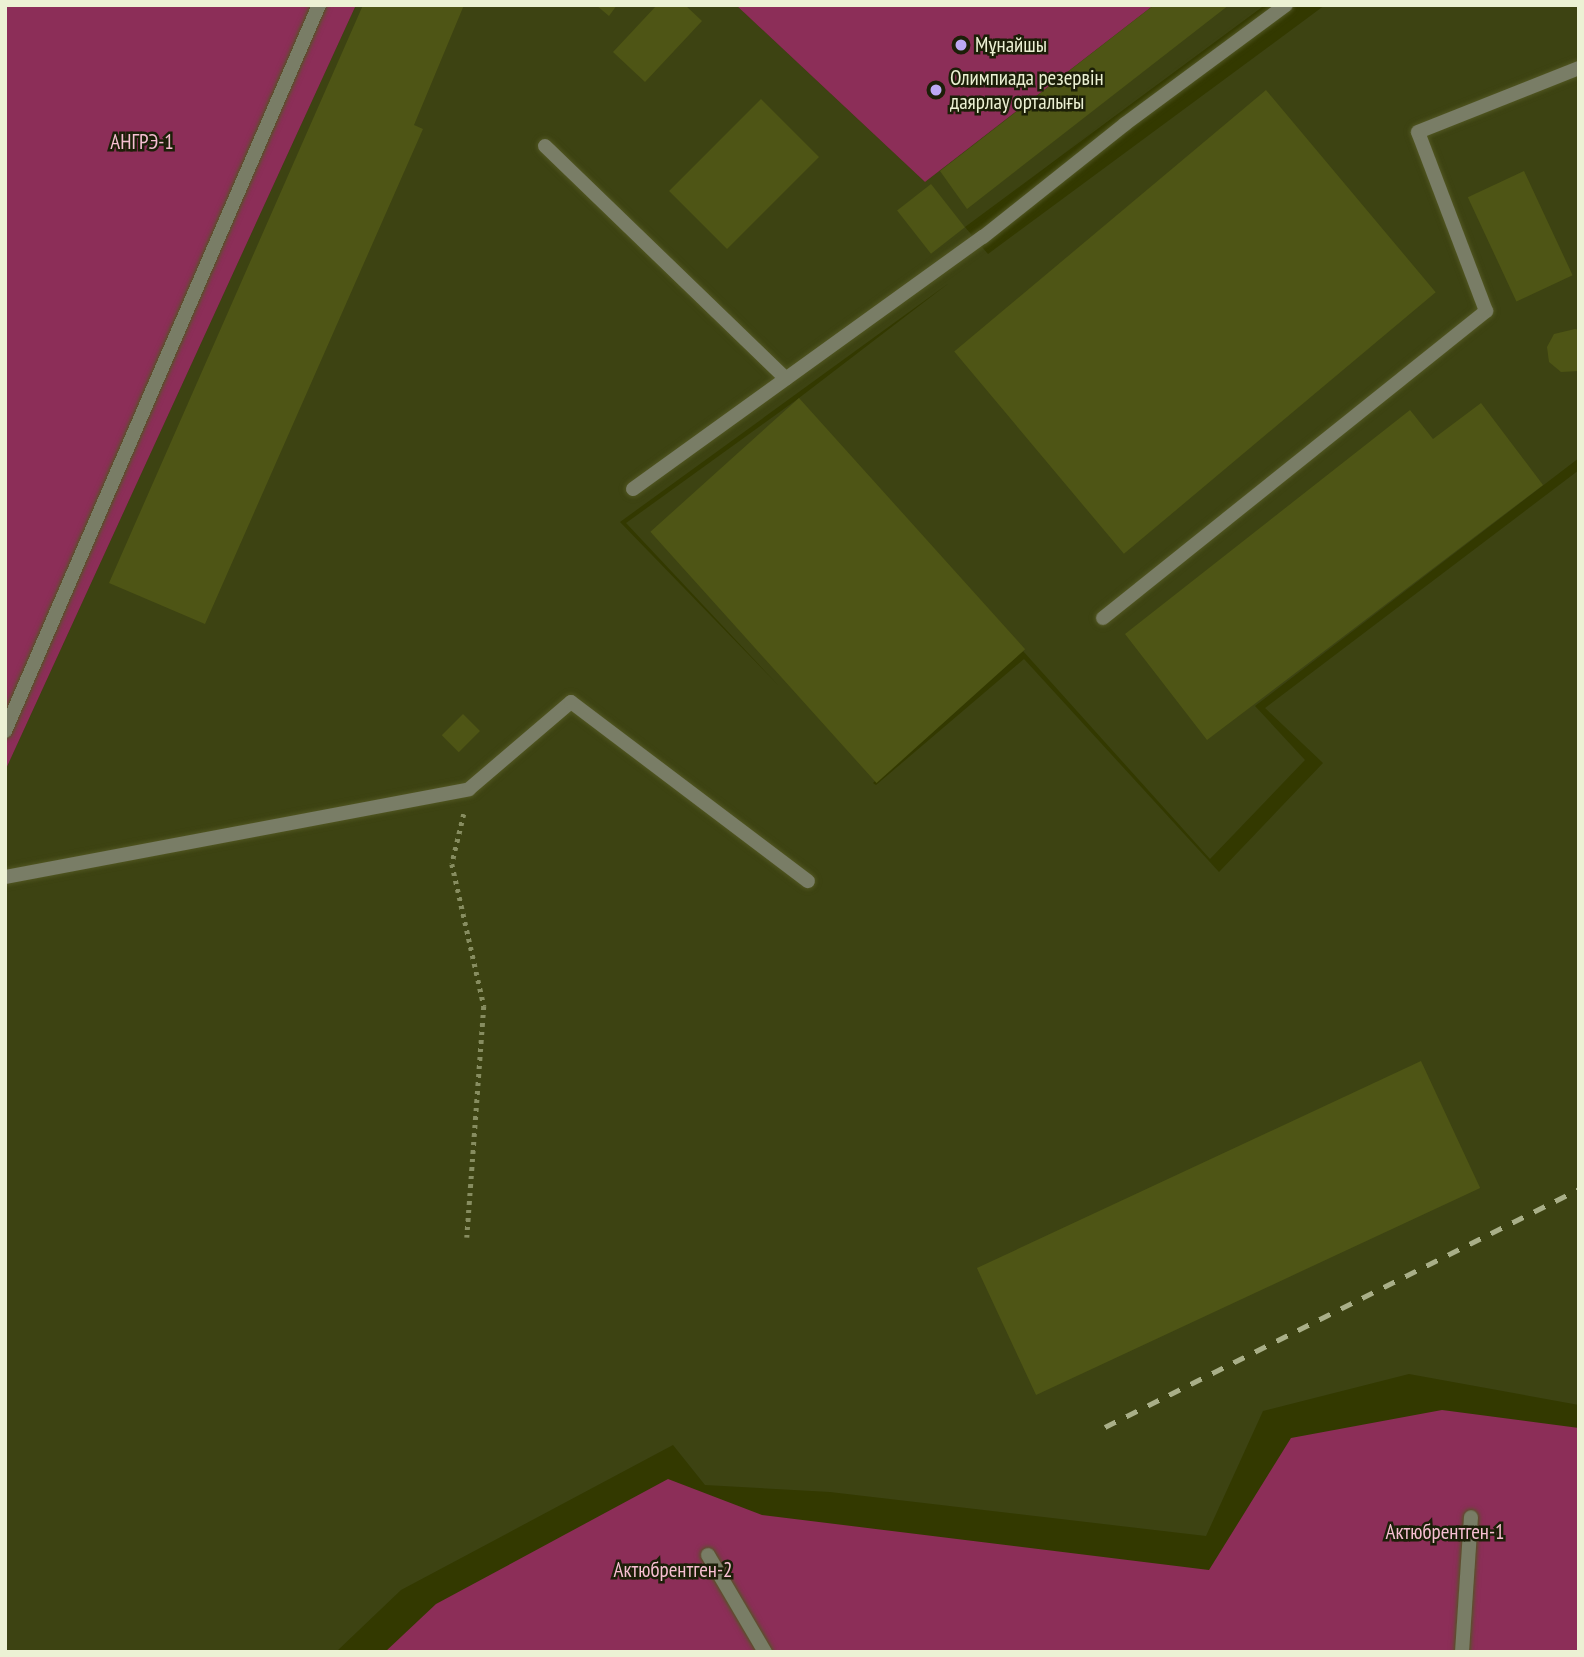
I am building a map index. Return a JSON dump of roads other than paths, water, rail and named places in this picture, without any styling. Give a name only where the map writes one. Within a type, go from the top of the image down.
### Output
[{"type":"lane","points":[[5,731],[319,5]]},
{"type":"lane","points":[[633,489],[983,237],[1125,124],[1286,5]]},
{"type":"lane","points":[[1103,618],[1486,311],[1418,132],[1579,68]]},
{"type":"lane","points":[[545,146],[786,379]]},
{"type":"lane","points":[[5,877],[469,789],[571,702],[808,881]]},
{"type":"lane","points":[[1462,1652],[1471,1517]]},
{"type":"lane","points":[[708,1555],[765,1652]]},
{"type":"railway","points":[[1105,1427],[1579,1189]]},
{"type":"place","name":"Мұнайшы","points":[[961,45]]},
{"type":"place","name":"Олимпиада резервін даярлау орталығы","points":[[936,90]]},
{"type":"park label","name":"АНГРЭ-1","points":[[142,142]]},
{"type":"park label","name":"Актюбрентген-1","points":[[1445,1532]]},
{"type":"park label","name":"Актюбрентген-2","points":[[673,1570]]}]
